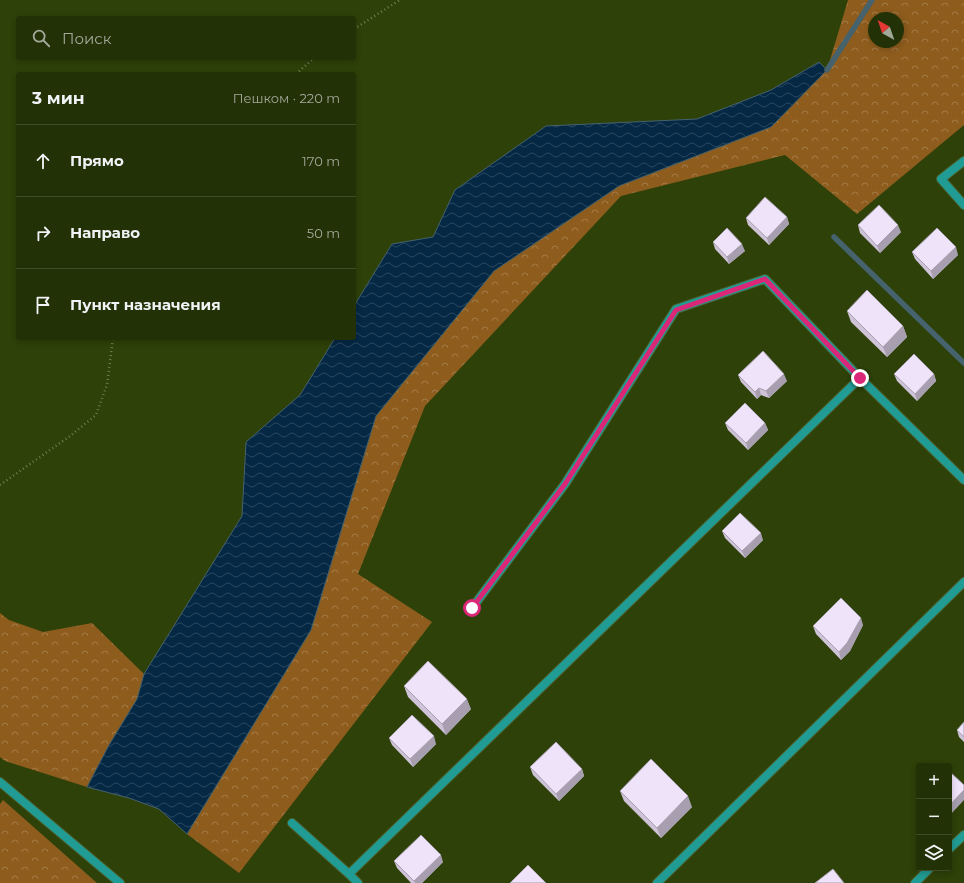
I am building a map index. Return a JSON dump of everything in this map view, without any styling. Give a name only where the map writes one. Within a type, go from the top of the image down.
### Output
[{"type":"lane","points":[[964,161],[941,179],[964,205]]},
{"type":"lane","points":[[472,608],[565,484],[676,310],[765,279],[860,378],[964,480]]},
{"type":"lane","points":[[349,874],[860,378]]},
{"type":"lane","points":[[657,883],[964,582]]},
{"type":"lane","points":[[0,782],[120,883]]},
{"type":"lane","points":[[292,823],[358,883]]},
{"type":"lane","points":[[952,846],[964,835]]},
{"type":"lane","points":[[915,883],[927,871]]},
{"type":"path","points":[[356,28],[400,0]]},
{"type":"path","points":[[298,72],[312,60]]},
{"type":"path","points":[[0,486],[70,436],[96,415],[107,386],[113,340]]},
{"type":"green space","points":[[848,0],[964,0],[964,125],[857,214],[785,155],[621,196],[425,406],[358,574],[432,622],[239,873],[187,834],[311,630],[376,416],[494,271],[619,186],[771,127],[827,70]]},
{"type":"green space","points":[[0,613],[9,620],[43,632],[92,623],[144,674],[137,699],[109,745],[87,787],[5,761],[0,757]]},
{"type":"green space","points":[[3,800],[97,883],[0,883],[0,804]]},
{"type":"water","points":[[819,62],[827,70],[771,127],[619,186],[494,271],[376,416],[311,630],[187,834],[159,809],[129,798],[87,787],[109,745],[137,699],[144,674],[242,516],[246,442],[300,395],[334,340],[356,340],[356,303],[392,244],[433,237],[455,190],[546,126],[697,119],[771,90]]},
{"type":"building","points":[[765,197],[787,217],[767,238],[746,218]]},
{"type":"building","points":[[879,205],[898,225],[877,246],[858,225]]},
{"type":"building","points":[[727,228],[742,244],[727,257],[713,242]]},
{"type":"building","points":[[937,228],[956,247],[931,271],[912,252]]},
{"type":"building","points":[[867,290],[903,326],[883,347],[847,311]]},
{"type":"building","points":[[763,351],[784,374],[766,391],[759,388],[755,392],[738,375]]},
{"type":"building","points":[[914,354],[934,374],[915,394],[894,374]]},
{"type":"building","points":[[745,403],[765,423],[746,443],[725,423]]},
{"type":"building","points":[[740,513],[761,533],[742,551],[722,531]]},
{"type":"building","points":[[841,598],[861,618],[847,643],[839,652],[813,626]]},
{"type":"building","points":[[428,661],[467,699],[442,724],[404,686]]},
{"type":"building","points":[[412,715],[434,736],[410,759],[389,738]]},
{"type":"building","points":[[964,722],[964,737],[957,730]]},
{"type":"building","points":[[556,742],[582,769],[556,794],[530,767]]},
{"type":"building","points":[[651,759],[688,796],[657,828],[620,791]]},
{"type":"building","points":[[952,774],[964,785],[964,790],[952,803]]},
{"type":"building","points":[[421,835],[441,855],[414,881],[394,861]]},
{"type":"building","points":[[528,865],[546,883],[510,883]]},
{"type":"building","points":[[833,869],[844,883],[815,883]]},
{"type":"waterway","points":[[827,70],[872,0]]},
{"type":"waterway","points":[[834,237],[964,363]]},
{"type":"route","points":[[472,608],[565,484],[676,310],[765,279],[860,378]]}]
